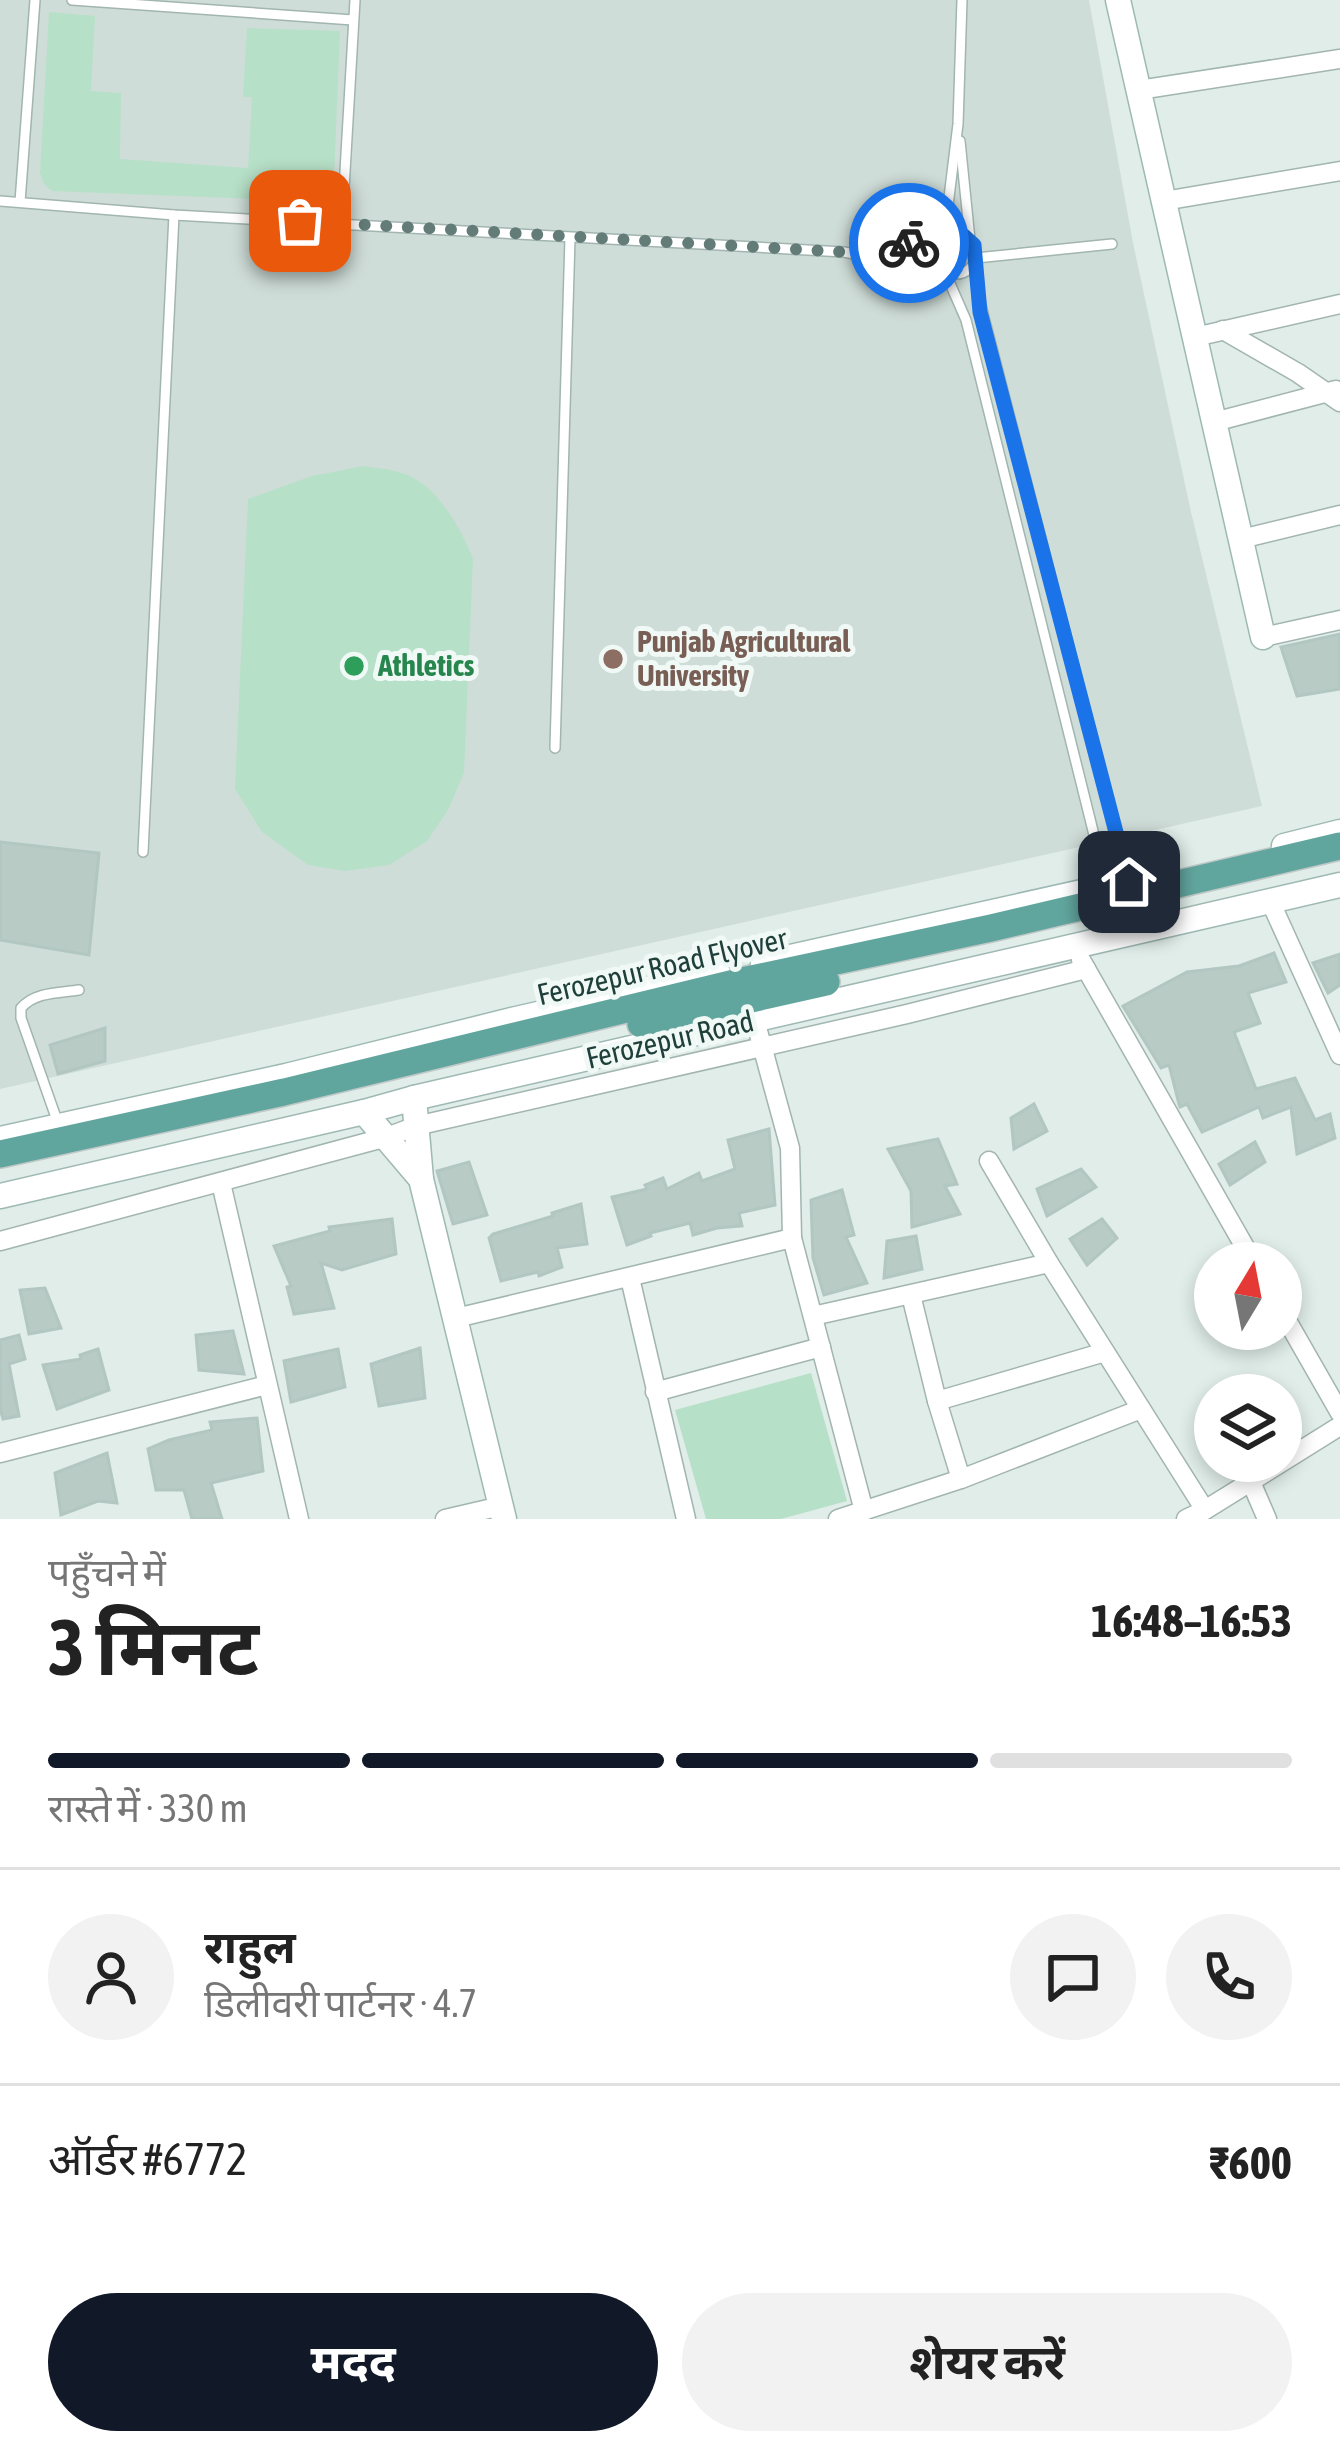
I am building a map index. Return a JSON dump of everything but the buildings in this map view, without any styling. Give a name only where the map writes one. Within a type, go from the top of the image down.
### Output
[{"type":"main road","points":[[1118,0],[1263,637]]},
{"type":"main road","name":"Ferozepur Road","points":[[0,1139],[1340,832]]},
{"type":"main road","name":"Ferozepur Road Flyover","points":[[0,1154],[1340,846]]},
{"type":"main road","name":"Ferozepur Road Flyover","points":[[0,1172],[1340,863]]},
{"type":"main road","name":"Ferozepur Road","points":[[0,1196],[754,1020],[1080,959],[1340,885]]},
{"type":"main road","points":[[414,1098],[421,1178],[502,1513]]},
{"type":"main road","points":[[364,1112],[421,1178]]},
{"type":"street","points":[[1138,90],[1340,59]]},
{"type":"street","points":[[1164,202],[1340,171]]},
{"type":"street","points":[[1195,337],[1340,304]]},
{"type":"street","points":[[1223,330],[1336,394]]},
{"type":"street","points":[[1214,422],[1336,394]]},
{"type":"street","points":[[1241,539],[1340,515]]},
{"type":"street","points":[[1263,637],[1340,620]]},
{"type":"street","points":[[1271,903],[1340,1055]]},
{"type":"street","points":[[0,1241],[416,1126],[761,1047],[1080,959],[1242,1242]]},
{"type":"street","points":[[754,1020],[790,1148],[792,1238],[865,1510]]},
{"type":"street","points":[[988,1161],[1205,1510]]},
{"type":"street","points":[[221,1183],[299,1519]]},
{"type":"street","points":[[456,1318],[792,1238]]},
{"type":"street","points":[[812,1316],[1049,1263]]},
{"type":"street","points":[[630,1278],[686,1519]]},
{"type":"street","points":[[911,1295],[961,1479]]},
{"type":"street","points":[[655,1392],[821,1347]]},
{"type":"street","points":[[1302,1347],[1340,1413]]},
{"type":"street","points":[[937,1401],[1105,1352]]},
{"type":"street","points":[[0,1453],[267,1384]]},
{"type":"street","points":[[838,1519],[961,1479],[1141,1409]]},
{"type":"street","points":[[1302,1450],[1340,1426]]},
{"type":"street","points":[[1186,1519],[1251,1482],[1267,1519]]},
{"type":"street","points":[[445,1519],[502,1513]]},
{"type":"lane","points":[[20,202],[34,0]]},
{"type":"lane","points":[[72,0],[353,20]]},
{"type":"lane","points":[[342,223],[355,0]]},
{"type":"lane","points":[[962,0],[958,124],[944,238],[935,256],[966,320],[1096,843],[1120,884]]},
{"type":"lane","points":[[958,124],[980,312],[1120,884]]},
{"type":"lane","points":[[0,201],[844,252],[952,274],[964,273],[976,258]]},
{"type":"lane","points":[[143,852],[174,215]]},
{"type":"lane","points":[[844,252],[957,234],[970,240]]},
{"type":"lane","points":[[555,748],[571,238]]},
{"type":"lane","points":[[976,258],[1112,244]]},
{"type":"lane","points":[[58,1126],[21,1008],[37,997],[79,990]]},
{"type":"shaded area","name":"Punjab Agricultural University","points":[[0,0],[1089,0],[1133,243],[1262,806],[0,1089]]},
{"type":"green space","points":[[49,12],[95,16],[91,91],[121,93],[120,159],[248,168],[252,97],[243,97],[247,28],[340,31],[333,202],[52,191],[40,173]]},
{"type":"green space","name":"Athletics","points":[[363,466],[402,473],[426,486],[454,521],[473,559],[464,773],[448,810],[427,841],[389,865],[345,871],[308,865],[262,832],[235,789],[248,499],[312,476]]},
{"type":"green space","points":[[811,1373],[847,1501],[781,1519],[706,1519],[675,1410]]},
{"type":"way so far","points":[[300,221],[844,252],[909,243]]},
{"type":"place","name":"Punjab Agricultural University","points":[[613,659]]},
{"type":"place","name":"Athletics","points":[[354,666]]},
{"type":"route","points":[[909,243],[957,234],[974,245],[980,312],[1129,882]]}]
